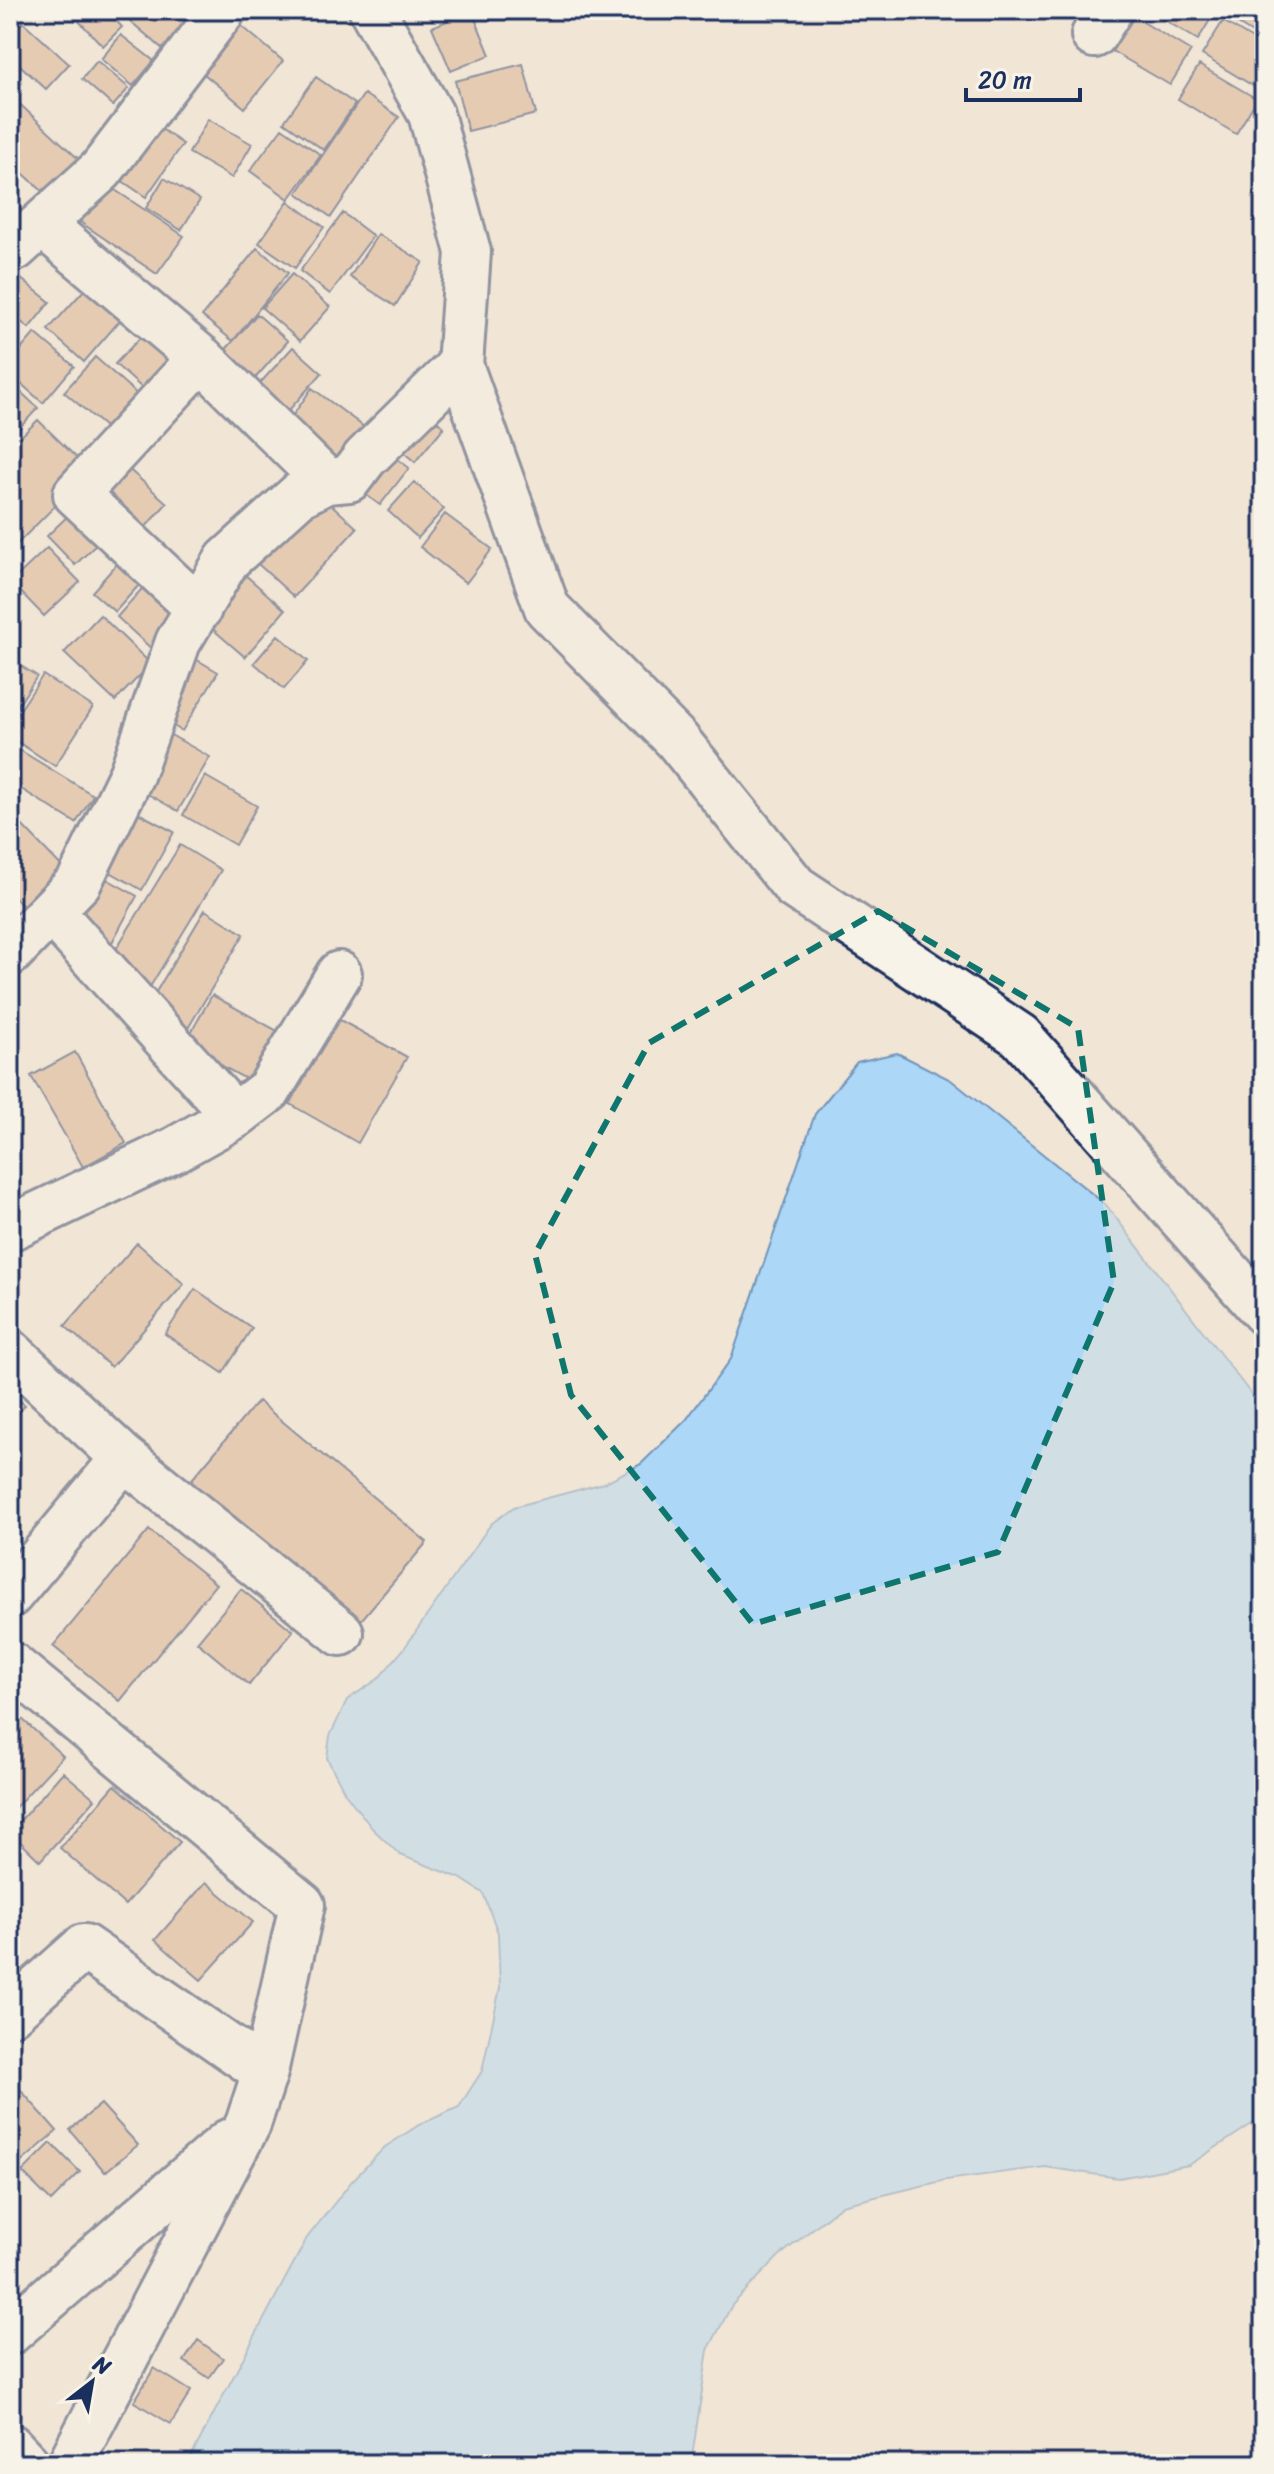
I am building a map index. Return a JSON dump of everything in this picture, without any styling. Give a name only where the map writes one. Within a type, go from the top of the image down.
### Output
[{"type":"street","points":[[372,10],[431,114],[468,252],[460,365],[547,608],[677,740],[795,887],[1020,1036],[1264,1312]]},
{"type":"street","points":[[220,11],[101,170],[26,234],[201,358],[326,481]]},
{"type":"street","points":[[199,609],[76,494],[201,358]]},
{"type":"street","points":[[10,953],[79,882],[119,800],[178,642],[227,560],[299,495],[326,481],[349,479],[365,458],[460,365]]},
{"type":"street","points":[[51,911],[235,1116]]},
{"type":"street","points":[[10,1228],[176,1149],[235,1116],[269,1090],[339,974]]},
{"type":"street","points":[[10,1352],[124,1458],[341,1633]]},
{"type":"street","points":[[10,1595],[124,1458]]},
{"type":"street","points":[[10,1664],[302,1905],[265,2072],[248,2124],[70,2464]]},
{"type":"street","points":[[10,2013],[84,1947],[265,2072]]},
{"type":"street","points":[[10,2332],[248,2124]]},
{"type":"street","points":[[10,2446],[27,2464]]},
{"type":"highlighted area","points":[[878,911],[1078,1028],[1114,1282],[998,1552],[753,1624],[571,1395],[535,1254],[649,1043]]},
{"type":"water","points":[[897,1053],[951,1080],[1106,1205],[1264,1411],[1264,2116],[1189,2165],[1119,2178],[1045,2167],[946,2180],[842,2205],[778,2257],[732,2305],[708,2350],[691,2464],[187,2464],[307,2238],[352,2181],[385,2147],[419,2125],[459,2107],[482,2071],[500,1988],[498,1933],[483,1893],[460,1878],[400,1855],[372,1828],[345,1793],[327,1758],[330,1736],[347,1700],[378,1679],[403,1650],[491,1524],[514,1507],[604,1483],[641,1464],[686,1420],[731,1359],[815,1114],[857,1062]]},
{"type":"building","points":[[85,10],[106,10],[122,27],[103,46],[76,18]]},
{"type":"building","points":[[137,10],[185,10],[193,17],[164,50],[129,20]]},
{"type":"building","points":[[1046,10],[1069,10],[1063,20]]},
{"type":"building","points":[[1148,10],[1216,10],[1198,40]]},
{"type":"building","points":[[1233,10],[1264,10],[1264,40],[1228,18]]},
{"type":"building","points":[[472,11],[490,55],[451,71],[432,27]]},
{"type":"building","points":[[230,16],[283,61],[245,108],[191,63]]},
{"type":"building","points":[[1133,16],[1191,51],[1170,85],[1112,51]]},
{"type":"building","points":[[1223,21],[1264,46],[1264,83],[1260,90],[1202,55]]},
{"type":"building","points":[[23,22],[69,64],[46,89],[10,56],[10,36]]},
{"type":"building","points":[[121,35],[154,61],[133,86],[101,59]]},
{"type":"building","points":[[97,61],[129,88],[113,106],[82,79]]},
{"type":"building","points":[[523,64],[536,114],[468,131],[455,81]]},
{"type":"building","points":[[1199,65],[1257,99],[1236,134],[1178,99]]},
{"type":"building","points":[[316,77],[355,104],[324,150],[284,122]]},
{"type":"building","points":[[364,94],[399,117],[331,217],[297,193]]},
{"type":"building","points":[[10,95],[86,166],[53,201],[10,161]]},
{"type":"building","points":[[147,119],[183,144],[146,197],[109,172]]},
{"type":"building","points":[[208,119],[252,144],[232,178],[189,153]]},
{"type":"building","points":[[282,128],[321,155],[289,199],[250,171]]},
{"type":"building","points":[[164,178],[200,200],[181,230],[146,208]]},
{"type":"building","points":[[106,184],[184,236],[157,274],[80,222]]},
{"type":"building","points":[[288,201],[324,227],[295,268],[259,243]]},
{"type":"building","points":[[343,213],[373,236],[330,294],[300,271]]},
{"type":"building","points":[[378,234],[423,262],[395,306],[350,277]]},
{"type":"building","points":[[257,248],[288,273],[233,341],[202,316]]},
{"type":"building","points":[[10,270],[50,302],[29,328],[10,313]]},
{"type":"building","points":[[292,274],[330,307],[300,341],[262,308]]},
{"type":"building","points":[[94,279],[129,310],[84,362],[48,330]]},
{"type":"building","points":[[257,314],[288,341],[244,391],[213,364]]},
{"type":"building","points":[[155,322],[189,353],[150,395],[115,364]]},
{"type":"building","points":[[35,333],[74,366],[43,403],[10,374],[10,362]]},
{"type":"building","points":[[293,347],[322,373],[281,419],[251,393]]},
{"type":"building","points":[[95,357],[147,403],[117,437],[64,392]]},
{"type":"building","points":[[10,382],[38,408],[10,438]]},
{"type":"building","points":[[312,388],[372,433],[343,472],[284,428]]},
{"type":"building","points":[[424,410],[444,427],[415,462],[395,445]]},
{"type":"building","points":[[38,420],[90,471],[18,543],[10,535],[10,447]]},
{"type":"building","points":[[384,448],[409,468],[380,505],[354,486]]},
{"type":"building","points":[[123,464],[167,503],[143,530],[99,491]]},
{"type":"building","points":[[414,482],[444,509],[418,538],[388,511]]},
{"type":"building","points":[[321,495],[357,528],[294,597],[258,564]]},
{"type":"building","points":[[77,507],[105,536],[75,565],[47,536]]},
{"type":"building","points":[[445,514],[492,549],[466,583],[420,547]]},
{"type":"building","points":[[47,548],[80,582],[44,616],[11,582]]},
{"type":"building","points":[[123,557],[146,577],[115,612],[92,592]]},
{"type":"building","points":[[242,572],[285,610],[245,657],[201,619]]},
{"type":"building","points":[[148,582],[186,617],[155,652],[117,617]]},
{"type":"building","points":[[100,615],[151,664],[115,701],[64,653]]},
{"type":"building","points":[[278,635],[308,661],[284,689],[254,663]]},
{"type":"building","points":[[194,658],[218,672],[182,731],[159,718]]},
{"type":"building","points":[[13,661],[37,676],[10,718],[10,667]]},
{"type":"building","points":[[43,675],[93,707],[55,766],[10,737],[10,725]]},
{"type":"building","points":[[169,734],[210,757],[178,811],[137,788]]},
{"type":"building","points":[[13,746],[93,795],[76,823],[10,782],[10,751]]},
{"type":"building","points":[[205,776],[257,806],[235,845],[183,815]]},
{"type":"building","points":[[129,808],[174,832],[142,890],[98,865]]},
{"type":"building","points":[[16,819],[68,873],[28,911],[10,893],[10,824]]},
{"type":"building","points":[[180,845],[221,870],[150,987],[108,962]]},
{"type":"building","points":[[96,873],[137,896],[110,946],[68,922]]},
{"type":"building","points":[[205,910],[244,934],[187,1030],[147,1007]]},
{"type":"building","points":[[212,995],[290,1038],[262,1088],[184,1045]]},
{"type":"building","points":[[338,1019],[407,1057],[358,1143],[290,1104]]},
{"type":"building","points":[[75,1052],[126,1143],[83,1167],[31,1076]]},
{"type":"building","points":[[137,1243],[184,1284],[111,1367],[65,1326]]},
{"type":"building","points":[[195,1289],[252,1328],[223,1373],[165,1334]]},
{"type":"building","points":[[10,1393],[25,1405],[10,1423]]},
{"type":"building","points":[[258,1401],[427,1542],[357,1625],[188,1484]]},
{"type":"building","points":[[149,1530],[216,1584],[120,1701],[53,1646]]},
{"type":"building","points":[[241,1589],[293,1631],[249,1685],[197,1642]]},
{"type":"building","points":[[10,1708],[63,1756],[10,1813]]},
{"type":"building","points":[[63,1772],[95,1799],[40,1861],[10,1832]]},
{"type":"building","points":[[115,1785],[180,1842],[125,1905],[60,1848]]},
{"type":"building","points":[[206,1882],[253,1922],[201,1980],[155,1940]]},
{"type":"building","points":[[10,2078],[57,2131],[10,2172]]},
{"type":"building","points":[[101,2104],[138,2145],[105,2172],[70,2130]]},
{"type":"building","points":[[51,2143],[80,2172],[51,2201],[22,2172]]},
{"type":"building","points":[[198,2340],[223,2358],[209,2378],[184,2361]]},
{"type":"building","points":[[154,2368],[191,2391],[171,2424],[134,2402]]}]
